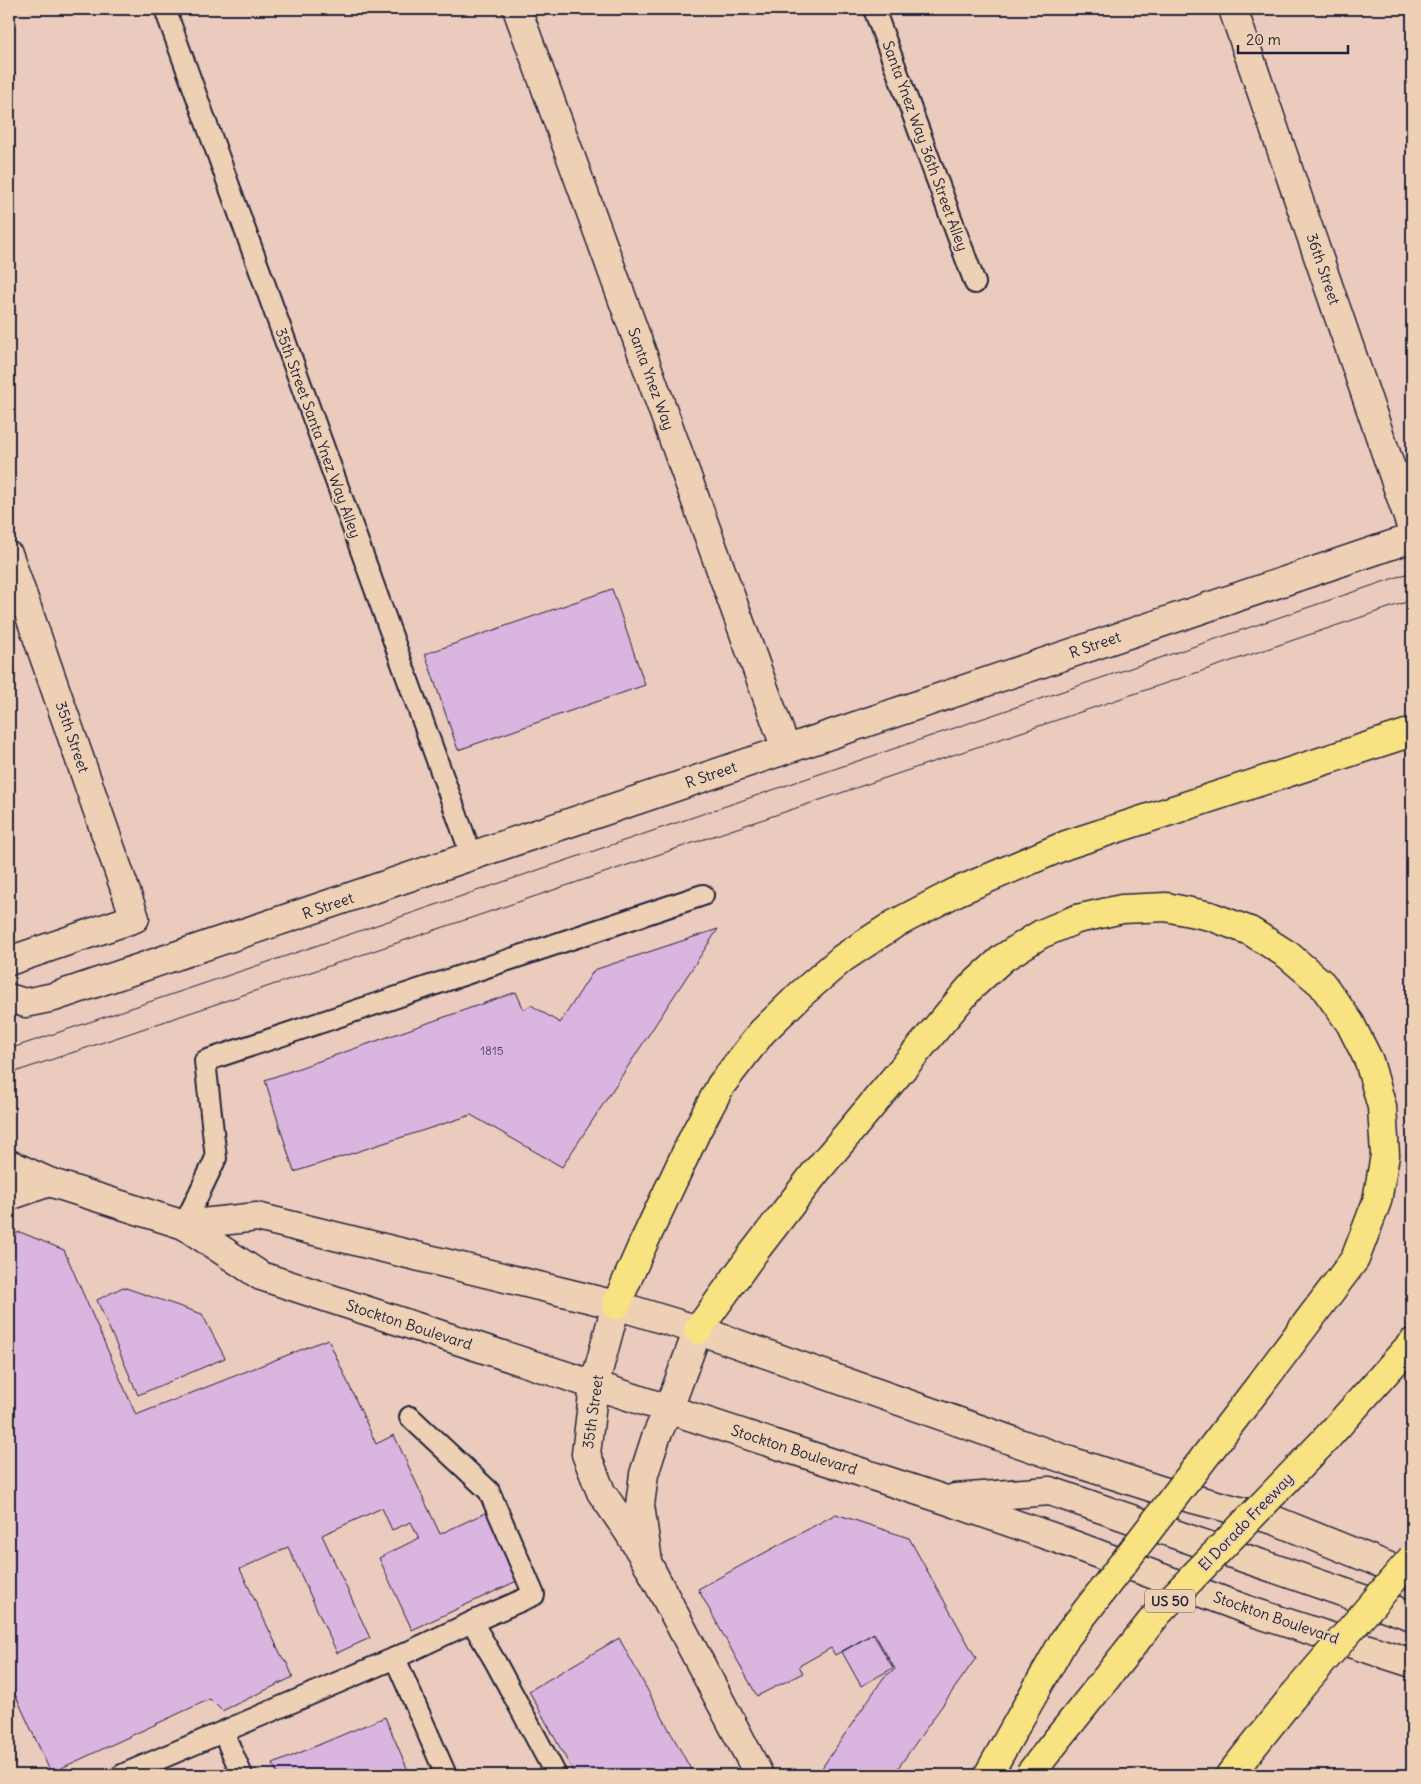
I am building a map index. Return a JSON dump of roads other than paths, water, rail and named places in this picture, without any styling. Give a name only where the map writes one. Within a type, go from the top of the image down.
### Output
[{"type":"highway","points":[[616,1304],[680,1166],[721,1085],[762,1032],[801,994],[843,958],[893,926],[956,892],[1066,845],[1412,732]]},
{"type":"highway","points":[[698,1330],[754,1252],[815,1173],[941,1022],[976,982],[1003,958],[1041,934],[1077,919],[1122,909],[1166,907],[1210,916],[1250,931],[1288,954],[1322,984],[1350,1023],[1369,1061],[1382,1107],[1385,1155],[1377,1201],[1354,1259],[1260,1385],[1064,1640],[988,1775]]},
{"type":"highway","name":"El Dorado Freeway","points":[[1029,1775],[1158,1613],[1326,1439],[1412,1343]]},
{"type":"highway","points":[[1230,1775],[1294,1695],[1412,1558]]},
{"type":"street","name":"Santa Ynez Way","points":[[517,9],[786,749]]},
{"type":"street","name":"36th Street","points":[[1233,9],[1403,474],[1412,528]]},
{"type":"street","name":"R Street","points":[[9,998],[25,1003],[54,997],[1412,538]]},
{"type":"street","name":"35th Street","points":[[9,556],[135,918],[9,961]]},
{"type":"street","name":"Stockton Boulevard","points":[[9,1164],[49,1182],[184,1225],[261,1276],[943,1499],[1058,1539],[1253,1612],[1412,1662]]},
{"type":"street","points":[[9,1196],[49,1182]]},
{"type":"street","name":"Stockton Boulevard","points":[[184,1225],[257,1217],[616,1304],[698,1330],[1070,1461],[1163,1491],[1274,1520],[1412,1576]]},
{"type":"street","name":"35th Street","points":[[616,1304],[594,1386],[586,1454],[602,1492],[649,1566],[759,1775]]},
{"type":"street","name":"35th Street","points":[[649,1566],[640,1505],[644,1474],[656,1437],[669,1408],[698,1330]]},
{"type":"street","points":[[943,1499],[1050,1491],[1412,1616]]},
{"type":"lane","name":"35th Street Santa Ynez Way Alley","points":[[165,9],[472,857]]},
{"type":"lane","name":"Santa Ynez Way 36th Street Alley","points":[[874,9],[975,283]]},
{"type":"lane","points":[[184,1225],[216,1158],[205,1060],[703,895]]},
{"type":"lane","points":[[122,1775],[148,1770],[223,1732],[395,1658],[534,1595],[489,1491],[410,1417]]},
{"type":"lane","points":[[472,1622],[556,1775]]},
{"type":"lane","points":[[395,1658],[446,1775]]},
{"type":"lane","points":[[223,1732],[242,1775]]},
{"type":"tram line","points":[[9,1049],[1412,572]]},
{"type":"tram line","points":[[9,1074],[1412,600]]}]
